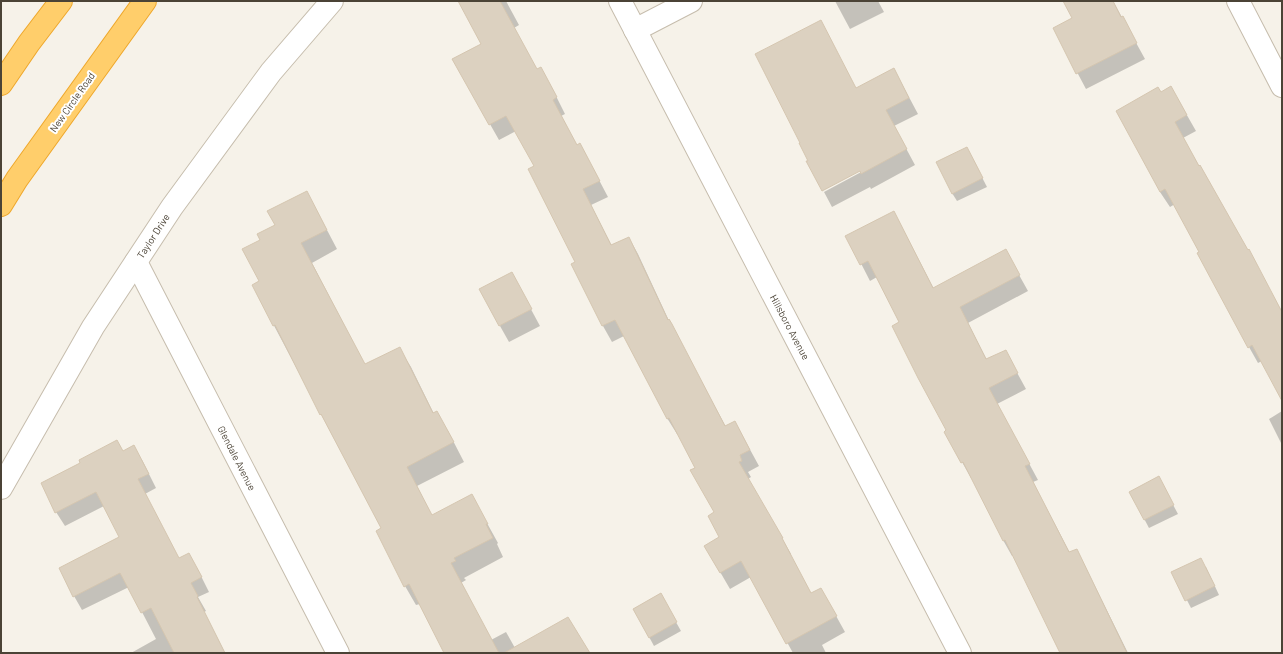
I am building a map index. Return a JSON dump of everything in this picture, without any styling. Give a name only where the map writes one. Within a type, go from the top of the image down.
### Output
[{"type":"highway","points":[[1,84],[29,43],[61,1]]},
{"type":"highway","name":"New Circle Road","points":[[1,205],[17,179],[145,1]]},
{"type":"street","name":"Taylor Drive","points":[[1,488],[92,327],[172,207],[271,72],[332,1]]},
{"type":"street","name":"Hillsboro Avenue","points":[[620,1],[960,653]]},
{"type":"street","points":[[635,30],[691,1]]},
{"type":"street","points":[[1238,1],[1282,86]]},
{"type":"street","name":"Glendale Avenue","points":[[136,262],[338,653]]},
{"type":"building","points":[[458,1],[500,1],[537,69],[541,67],[557,97],[553,100],[577,145],[580,143],[600,181],[583,189],[611,245],[629,237],[668,320],[669,319],[672,324],[725,426],[735,421],[750,450],[740,455],[742,461],[739,462],[783,538],[811,593],[821,588],[837,616],[786,644],[741,561],[720,573],[704,546],[719,537],[708,516],[714,512],[690,470],[695,468],[669,418],[667,419],[615,320],[602,326],[571,264],[575,262],[528,169],[534,166],[506,116],[489,125],[452,59],[481,44]]},
{"type":"building","points":[[1063,1],[1113,1],[1121,17],[1123,16],[1137,43],[1076,74],[1053,28],[1072,18]]},
{"type":"building","points":[[821,20],[856,88],[894,68],[909,98],[886,110],[907,149],[861,174],[860,171],[822,191],[806,161],[808,161],[800,143],[755,54]]},
{"type":"building","points":[[1171,86],[1187,115],[1175,122],[1199,166],[1200,165],[1248,250],[1249,249],[1282,312],[1282,401],[1252,345],[1248,348],[1197,253],[1199,252],[1165,189],[1160,192],[1116,111],[1158,87],[1161,92]]},
{"type":"building","points":[[967,147],[983,178],[952,194],[936,162]]},
{"type":"building","points":[[307,191],[327,230],[301,243],[365,364],[400,347],[433,413],[437,411],[454,442],[407,467],[432,515],[472,494],[488,524],[486,524],[493,538],[454,558],[456,561],[451,563],[499,653],[444,653],[409,584],[404,587],[376,531],[381,528],[321,414],[320,415],[275,325],[273,326],[252,285],[259,281],[242,249],[260,240],[257,234],[275,225],[267,211]]},
{"type":"building","points":[[894,211],[933,288],[1006,249],[1020,275],[960,307],[986,359],[1006,350],[1018,373],[989,388],[1030,464],[1025,466],[1069,552],[1077,549],[1127,653],[1060,653],[1005,540],[1003,541],[963,462],[961,463],[944,432],[946,430],[892,326],[899,322],[868,261],[860,265],[845,236]]},
{"type":"building","points":[[512,272],[532,309],[499,326],[479,289]]},
{"type":"building","points":[[117,440],[123,451],[134,445],[149,474],[138,479],[179,558],[189,553],[202,577],[191,583],[225,653],[174,653],[151,608],[141,613],[120,573],[73,597],[59,568],[119,537],[96,492],[55,513],[41,483],[80,463],[79,460]]},
{"type":"building","points":[[1159,476],[1174,505],[1144,520],[1129,492]]},
{"type":"building","points":[[1201,558],[1215,586],[1185,601],[1171,572]]},
{"type":"building","points":[[661,593],[677,622],[649,638],[633,609]]},
{"type":"building","points":[[568,617],[590,653],[504,653]]}]
